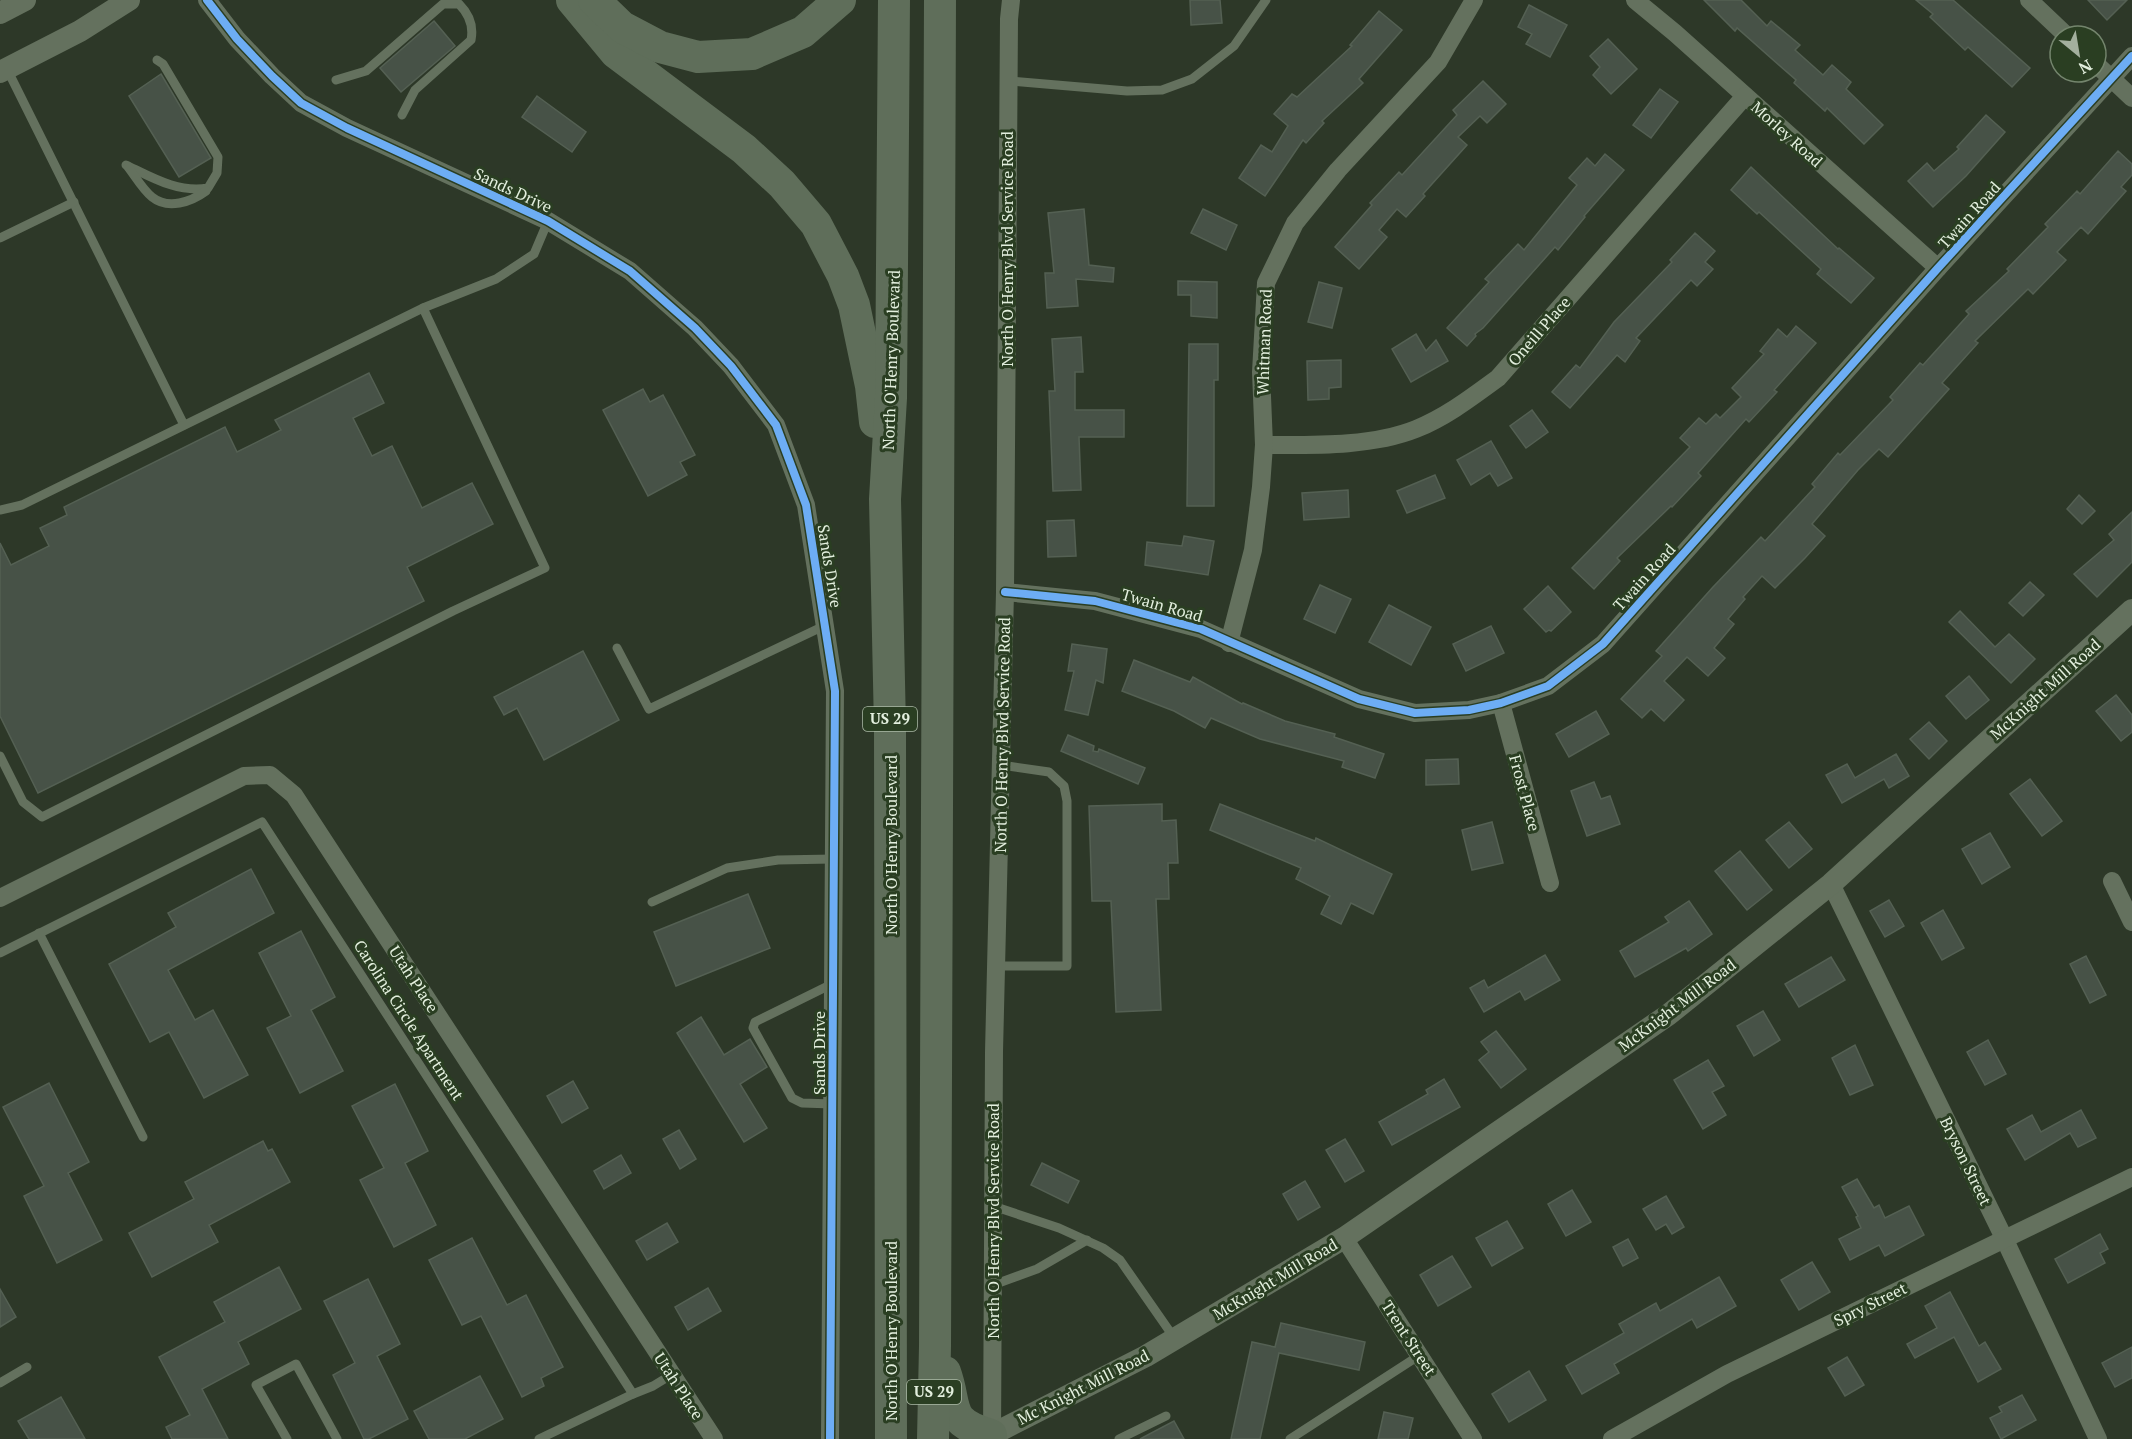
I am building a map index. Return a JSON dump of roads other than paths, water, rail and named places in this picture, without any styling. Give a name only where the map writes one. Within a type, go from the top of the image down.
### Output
[{"type":"highway","points":[[572,0],[616,53],[744,149],[782,183],[816,224],[843,276],[854,305],[871,386],[885,499]]},
{"type":"highway","points":[[594,0],[622,27],[660,47],[698,57],[752,54],[803,32],[840,0]]},
{"type":"highway","name":"North O'Henry Boulevard","points":[[891,1439],[891,727],[885,499],[891,398],[894,0]]},
{"type":"highway","name":"US 29","points":[[933,1439],[940,0]]},
{"type":"highway","points":[[940,78],[952,0]]},
{"type":"highway","points":[[935,1346],[948,1381],[952,1406],[957,1416],[988,1438]]},
{"type":"street","points":[[0,13],[26,0]]},
{"type":"street","points":[[4,70],[80,31],[129,0]]},
{"type":"street","name":"Sands Drive","points":[[207,0],[243,46],[301,103],[347,128],[548,221],[630,271],[695,328],[731,366],[776,424],[806,505],[835,691],[830,1439]]},
{"type":"street","name":"North O Henry Blvd Service Road","points":[[988,1438],[993,1285],[996,966],[1005,592],[1008,81],[1011,0]]},
{"type":"street","name":"Whitman Road","points":[[1229,643],[1253,550],[1264,445],[1261,372],[1266,283],[1295,223],[1338,170],[1438,62],[1474,0]]},
{"type":"street","name":"Morley Road","points":[[1635,0],[1938,268]]},
{"type":"street","points":[[2029,0],[2054,24]]},
{"type":"street","name":"Twain Road","points":[[1005,592],[1095,601],[1201,628],[1229,643],[1359,699],[1415,713],[1469,710],[1501,703],[1548,686],[1602,644],[1938,268],[2132,56]]},
{"type":"street","points":[[2108,75],[2132,99]]},
{"type":"street","name":"Oneill Place","points":[[1264,445],[1363,442],[1415,429],[1461,406],[1498,378],[1745,96]]},
{"type":"street","name":"McKnight Mill Road","points":[[1175,1339],[1344,1238],[1668,1015],[1831,884],[2132,610]]},
{"type":"street","name":"Frost Place","points":[[1501,703],[1550,883]]},
{"type":"street","name":"Utah Place","points":[[0,898],[244,776],[270,775],[294,795],[714,1439]]},
{"type":"street","points":[[2112,881],[2132,922]]},
{"type":"street","name":"Bryson Street","points":[[1831,884],[2004,1238],[2098,1439]]},
{"type":"street","name":"Spry Street","points":[[1612,1439],[1727,1374],[2132,1177]]},
{"type":"street","name":"Trent Street","points":[[1344,1238],[1473,1439]]},
{"type":"street","name":"Mc Knight Mill Road","points":[[988,1438],[1175,1339]]},
{"type":"lane","points":[[1008,81],[1127,91],[1162,90],[1192,79],[1234,46],[1266,0]]},
{"type":"lane","points":[[336,81],[366,70],[443,4],[459,4],[466,11],[474,29],[471,40],[415,90],[402,115]]},
{"type":"lane","points":[[157,60],[163,64],[218,157],[216,174],[208,188],[191,200],[172,205],[153,198],[126,165],[191,191],[208,188]]},
{"type":"lane","points":[[4,70],[74,202],[184,426]]},
{"type":"lane","points":[[0,238],[74,202]]},
{"type":"lane","points":[[0,510],[22,505],[423,308],[496,279],[534,254],[548,221]]},
{"type":"lane","points":[[0,756],[23,802],[42,817],[453,611],[544,568],[423,308]]},
{"type":"lane","points":[[617,648],[649,709],[826,625]]},
{"type":"lane","points":[[996,966],[1067,966],[1067,801],[1064,786],[1049,772],[1001,765]]},
{"type":"lane","name":"Carolina Circle Apartment","points":[[0,953],[262,822],[633,1394]]},
{"type":"lane","points":[[652,902],[727,868],[778,860],[833,860]]},
{"type":"lane","points":[[39,933],[143,1137]]},
{"type":"lane","points":[[832,984],[755,1022],[753,1028],[792,1098],[802,1103],[833,1104]]},
{"type":"lane","points":[[993,1206],[1059,1228],[1103,1248],[1119,1260],[1175,1339]]},
{"type":"lane","points":[[993,1285],[1037,1269],[1087,1240]]},
{"type":"lane","points":[[1290,1439],[1420,1355]]},
{"type":"lane","points":[[287,1439],[256,1385],[296,1364],[337,1439]]},
{"type":"lane","points":[[0,1383],[27,1367]]},
{"type":"lane","points":[[539,1439],[653,1386],[671,1375]]},
{"type":"lane","points":[[1119,1439],[1166,1416]]}]
